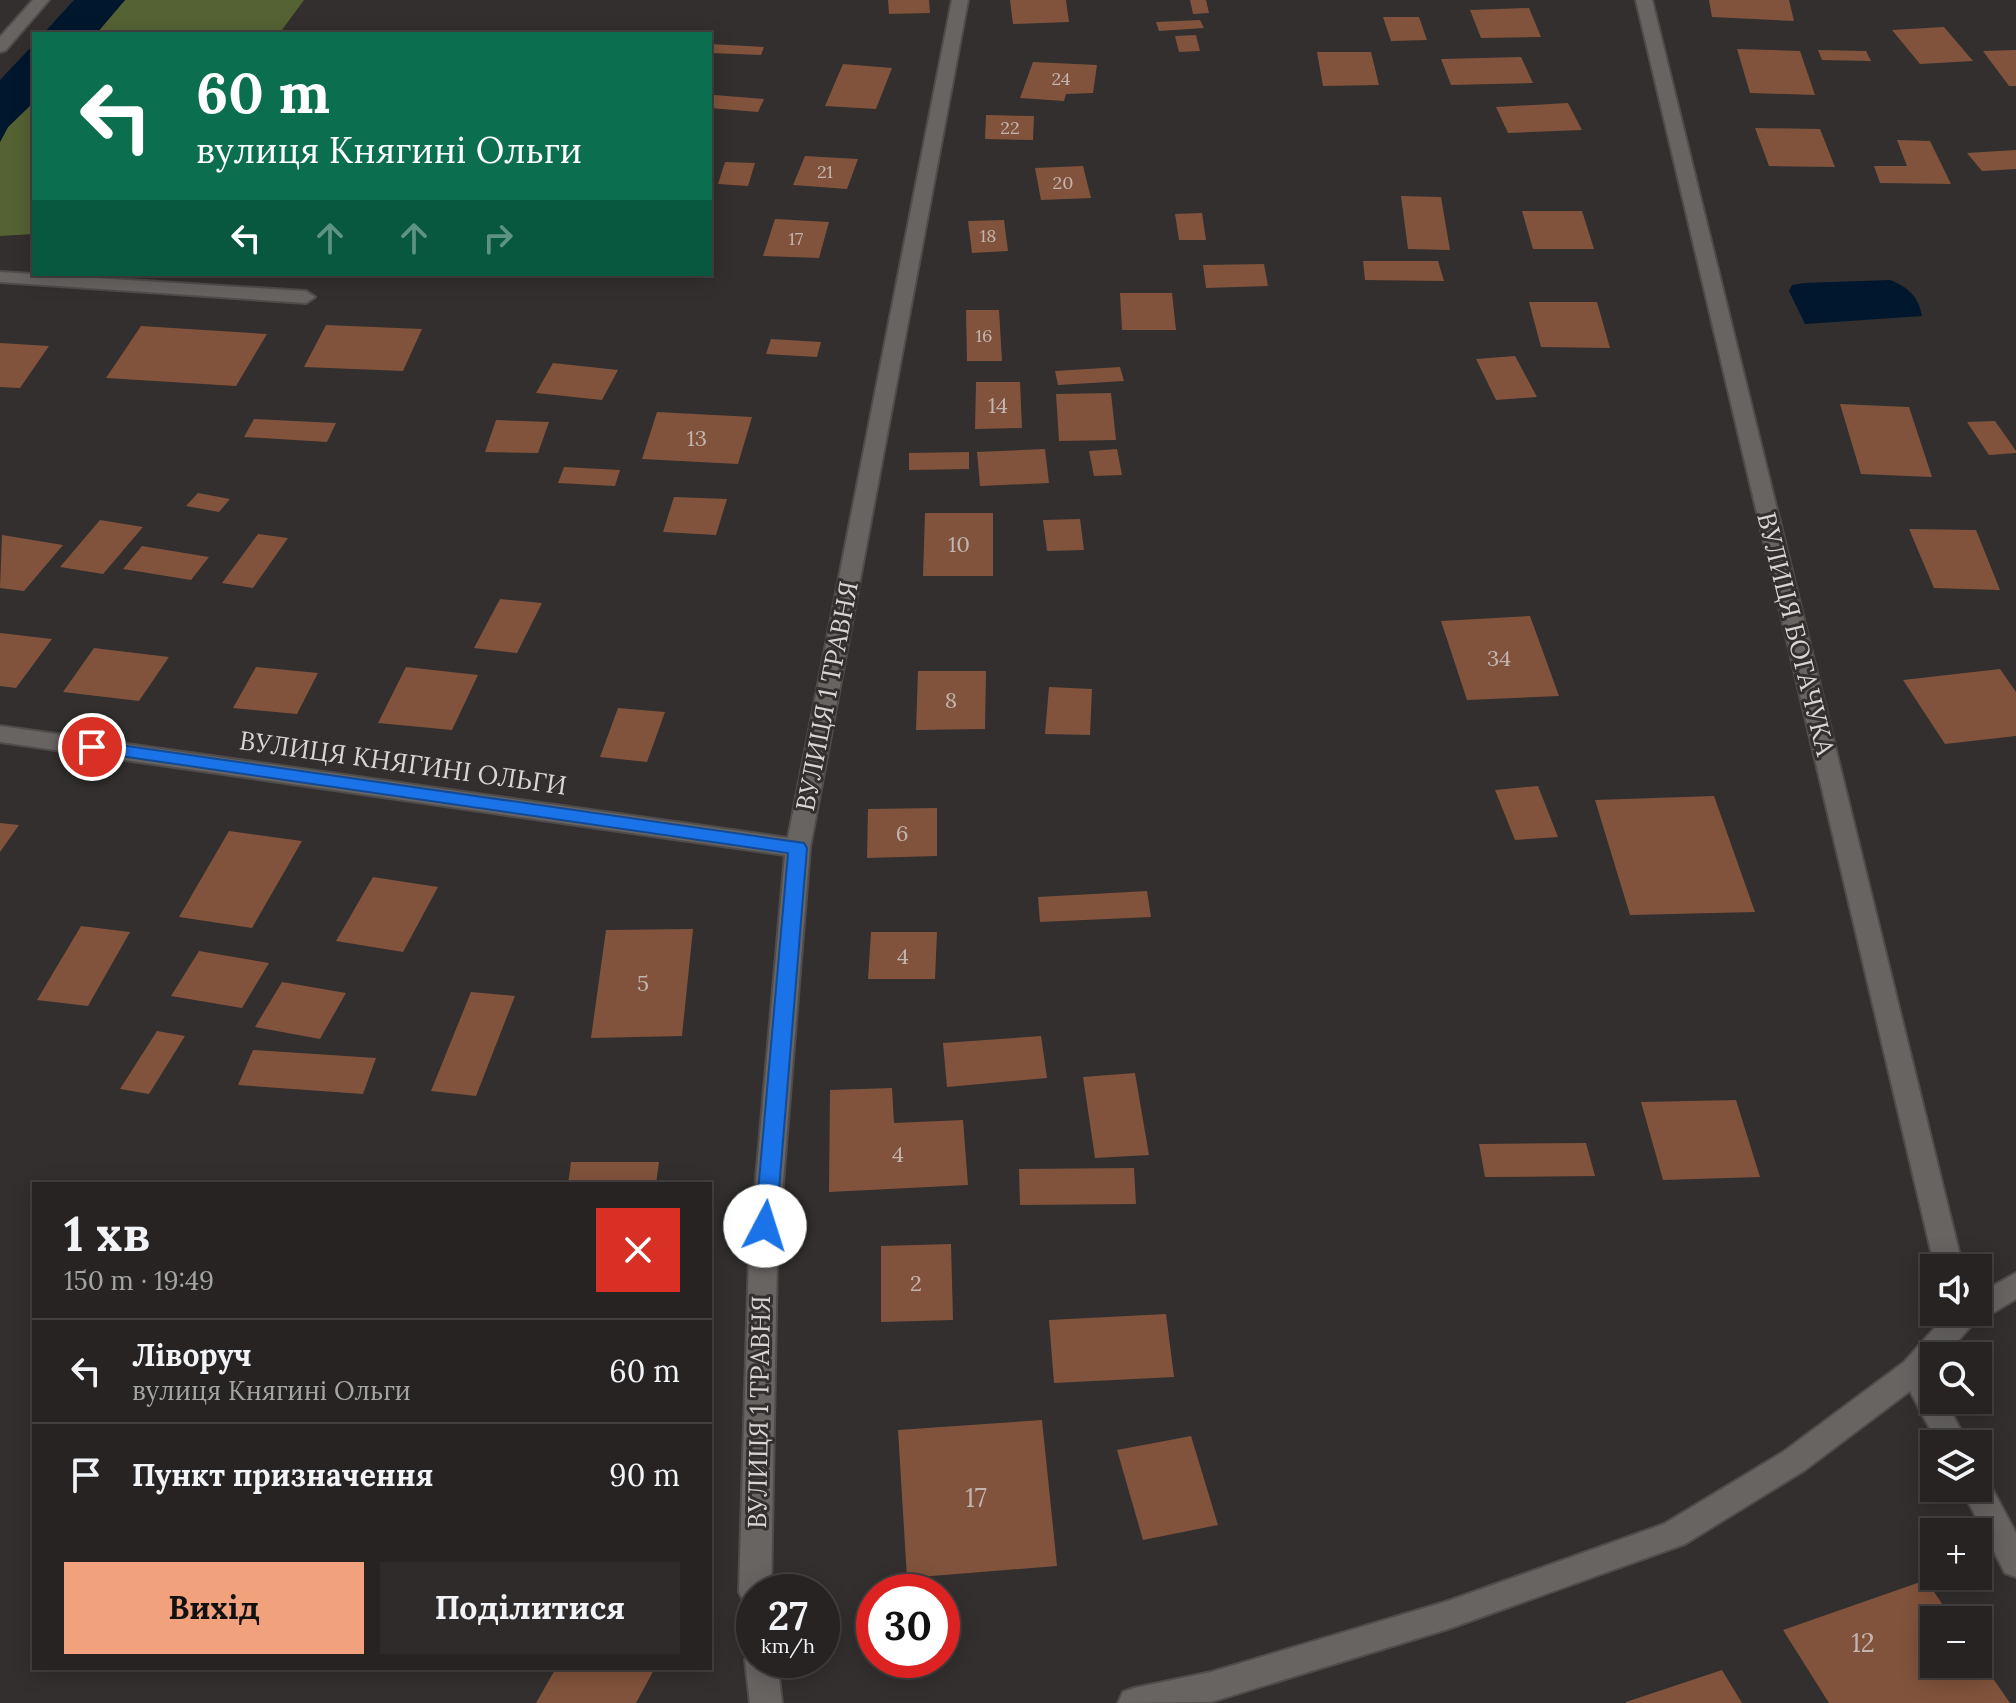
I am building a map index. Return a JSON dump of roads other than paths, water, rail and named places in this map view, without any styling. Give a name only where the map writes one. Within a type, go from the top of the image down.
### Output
[{"type":"street","points":[[0,47],[41,0]]},
{"type":"street","name":"ВУЛИЦЯ 1 ТРАВНЯ","points":[[755,1574],[763,1257],[798,848],[960,0]]},
{"type":"street","name":"ВУЛИЦЯ БОГАЧУКА","points":[[1644,0],[1946,1254]]},
{"type":"street","points":[[0,277],[306,297]]},
{"type":"street","name":"ВУЛИЦЯ КНЯГИНІ ОЛЬГИ","points":[[0,734],[798,848]]},
{"type":"street","points":[[1992,1298],[2016,1285]]},
{"type":"street","points":[[1134,1703],[1211,1687],[1448,1615],[1674,1534],[1794,1461],[1914,1371],[1955,1326]]},
{"type":"street","points":[[1914,1371],[1946,1430]]},
{"type":"street","points":[[1983,1502],[2016,1563]]},
{"type":"street","points":[[763,1678],[766,1703]]},
{"type":"water","points":[[74,0],[125,0],[98,32],[45,32]]},
{"type":"water","points":[[32,46],[32,104],[8,127],[0,142],[0,80]]},
{"type":"water","points":[[1890,280],[1912,294],[1922,316],[1805,324],[1789,291],[1792,285],[1804,283]]}]
